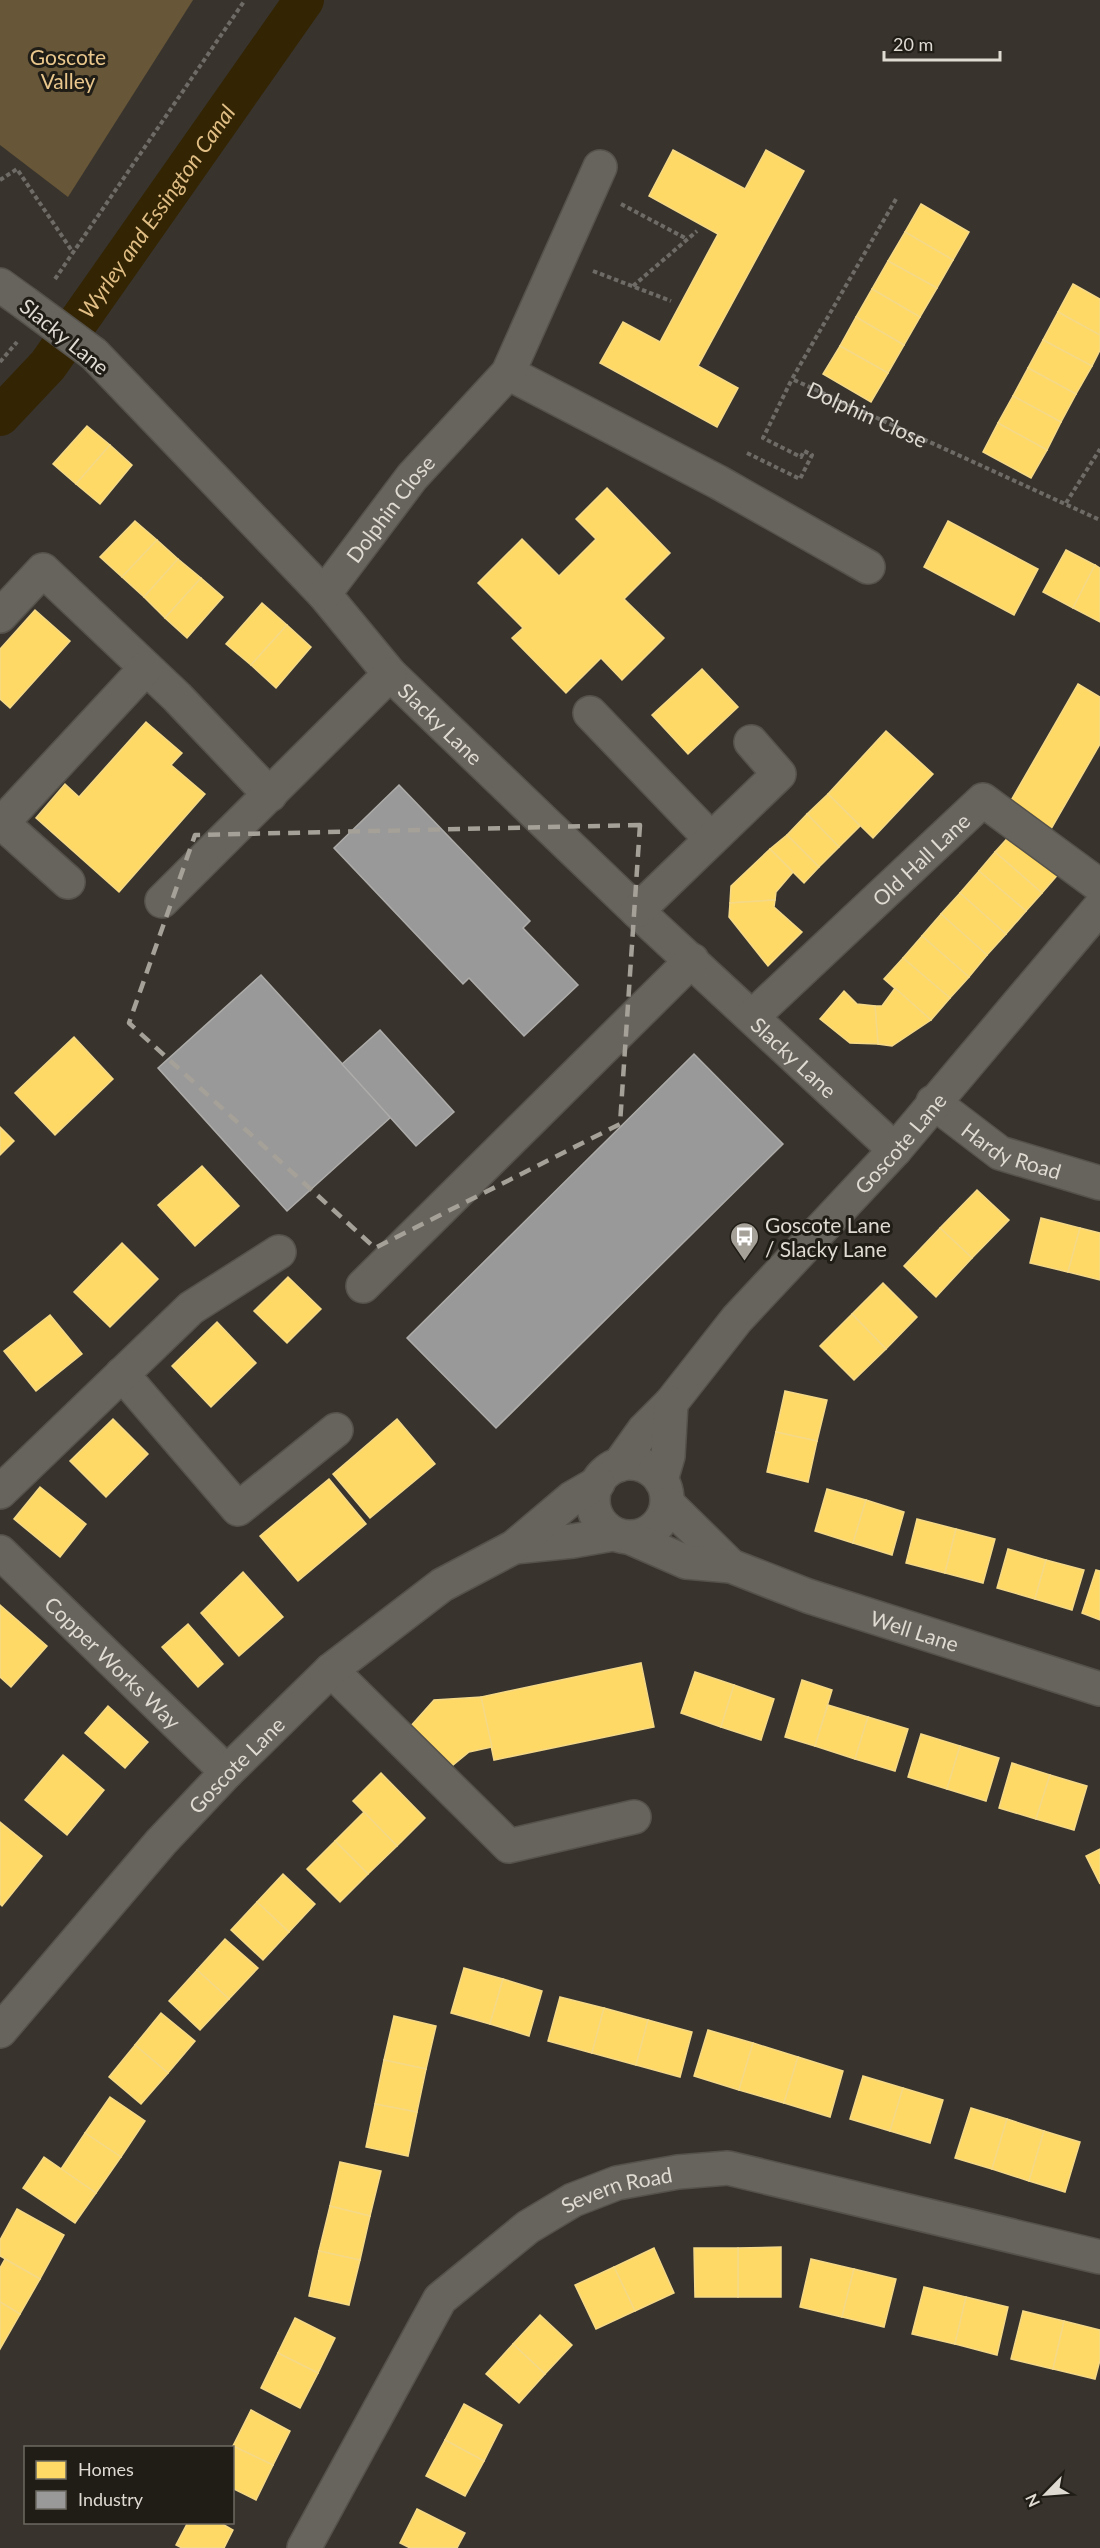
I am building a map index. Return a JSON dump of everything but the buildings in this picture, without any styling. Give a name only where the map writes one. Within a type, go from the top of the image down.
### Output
[{"type":"street","name":"Dolphin Close","points":[[324,594],[412,477],[508,373],[596,178]]},
{"type":"street","name":"Slacky Lane","points":[[13,294],[94,354],[324,594],[390,674],[637,911],[895,1150]]},
{"type":"street","points":[[508,373],[718,482],[868,567]]},
{"type":"street","points":[[0,616],[43,570],[177,697],[270,795]]},
{"type":"street","points":[[68,882],[2,823],[146,668]]},
{"type":"street","points":[[162,901],[390,674]]},
{"type":"street","points":[[590,713],[711,839]]},
{"type":"street","points":[[637,911],[779,774],[751,742]]},
{"type":"street","name":"Old Hall Lane","points":[[752,1017],[983,800],[1100,886]]},
{"type":"street","name":"Goscote Lane","points":[[0,2031],[161,1842],[227,1772],[331,1670],[442,1585],[514,1546],[572,1498],[608,1474],[644,1430],[671,1402],[737,1319],[895,1150],[933,1102],[1100,907]]},
{"type":"street","points":[[363,1286],[692,960]]},
{"type":"street","name":"Hardy Road","points":[[933,1102],[1000,1153],[1100,1183]]},
{"type":"street","points":[[0,1492],[191,1308],[279,1252]]},
{"type":"street","points":[[122,1374],[238,1509],[336,1430]]},
{"type":"street","points":[[664,1492],[650,1469],[634,1464],[608,1474],[593,1497],[595,1511],[602,1524],[622,1536],[645,1535],[656,1528],[664,1517],[671,1402]]},
{"type":"street","name":"Well Lane","points":[[664,1492],[730,1566]]},
{"type":"street","name":"Goscote Lane","points":[[514,1546],[622,1536]]},
{"type":"street","name":"Well Lane","points":[[622,1536],[686,1562],[730,1566],[819,1600],[1100,1689]]},
{"type":"street","name":"Copper Works Way","points":[[0,1552],[227,1772]]},
{"type":"street","points":[[331,1670],[509,1846],[634,1817]]},
{"type":"street","name":"Severn Road","points":[[304,2548],[440,2299],[528,2226],[573,2200],[617,2183],[678,2172],[728,2168],[1100,2257]]},
{"type":"path","points":[[0,180],[17,169],[72,251],[245,0]]},
{"type":"path","points":[[596,178],[687,239]]},
{"type":"path","name":"Dolphin Close","points":[[896,199],[792,379],[1100,520]]},
{"type":"path","points":[[633,286],[697,231]]},
{"type":"path","points":[[560,259],[671,301]]},
{"type":"path","points":[[744,452],[800,479],[812,455],[804,451],[801,457],[763,438],[792,379]]},
{"type":"path","points":[[1066,503],[1098,456],[1100,449]]},
{"type":"highlighted area","points":[[640,825],[620,1124],[375,1248],[129,1023],[195,835]]},
{"type":"green space","name":"Goscote Valley","points":[[0,0],[193,0],[68,197],[0,145]]},
{"type":"waterway","name":"Wyrley and Essington Canal","points":[[0,416],[48,365],[304,0]]},
{"type":"place","name":"Goscote Lane / Slacky Lane","points":[[744,1262]]}]
